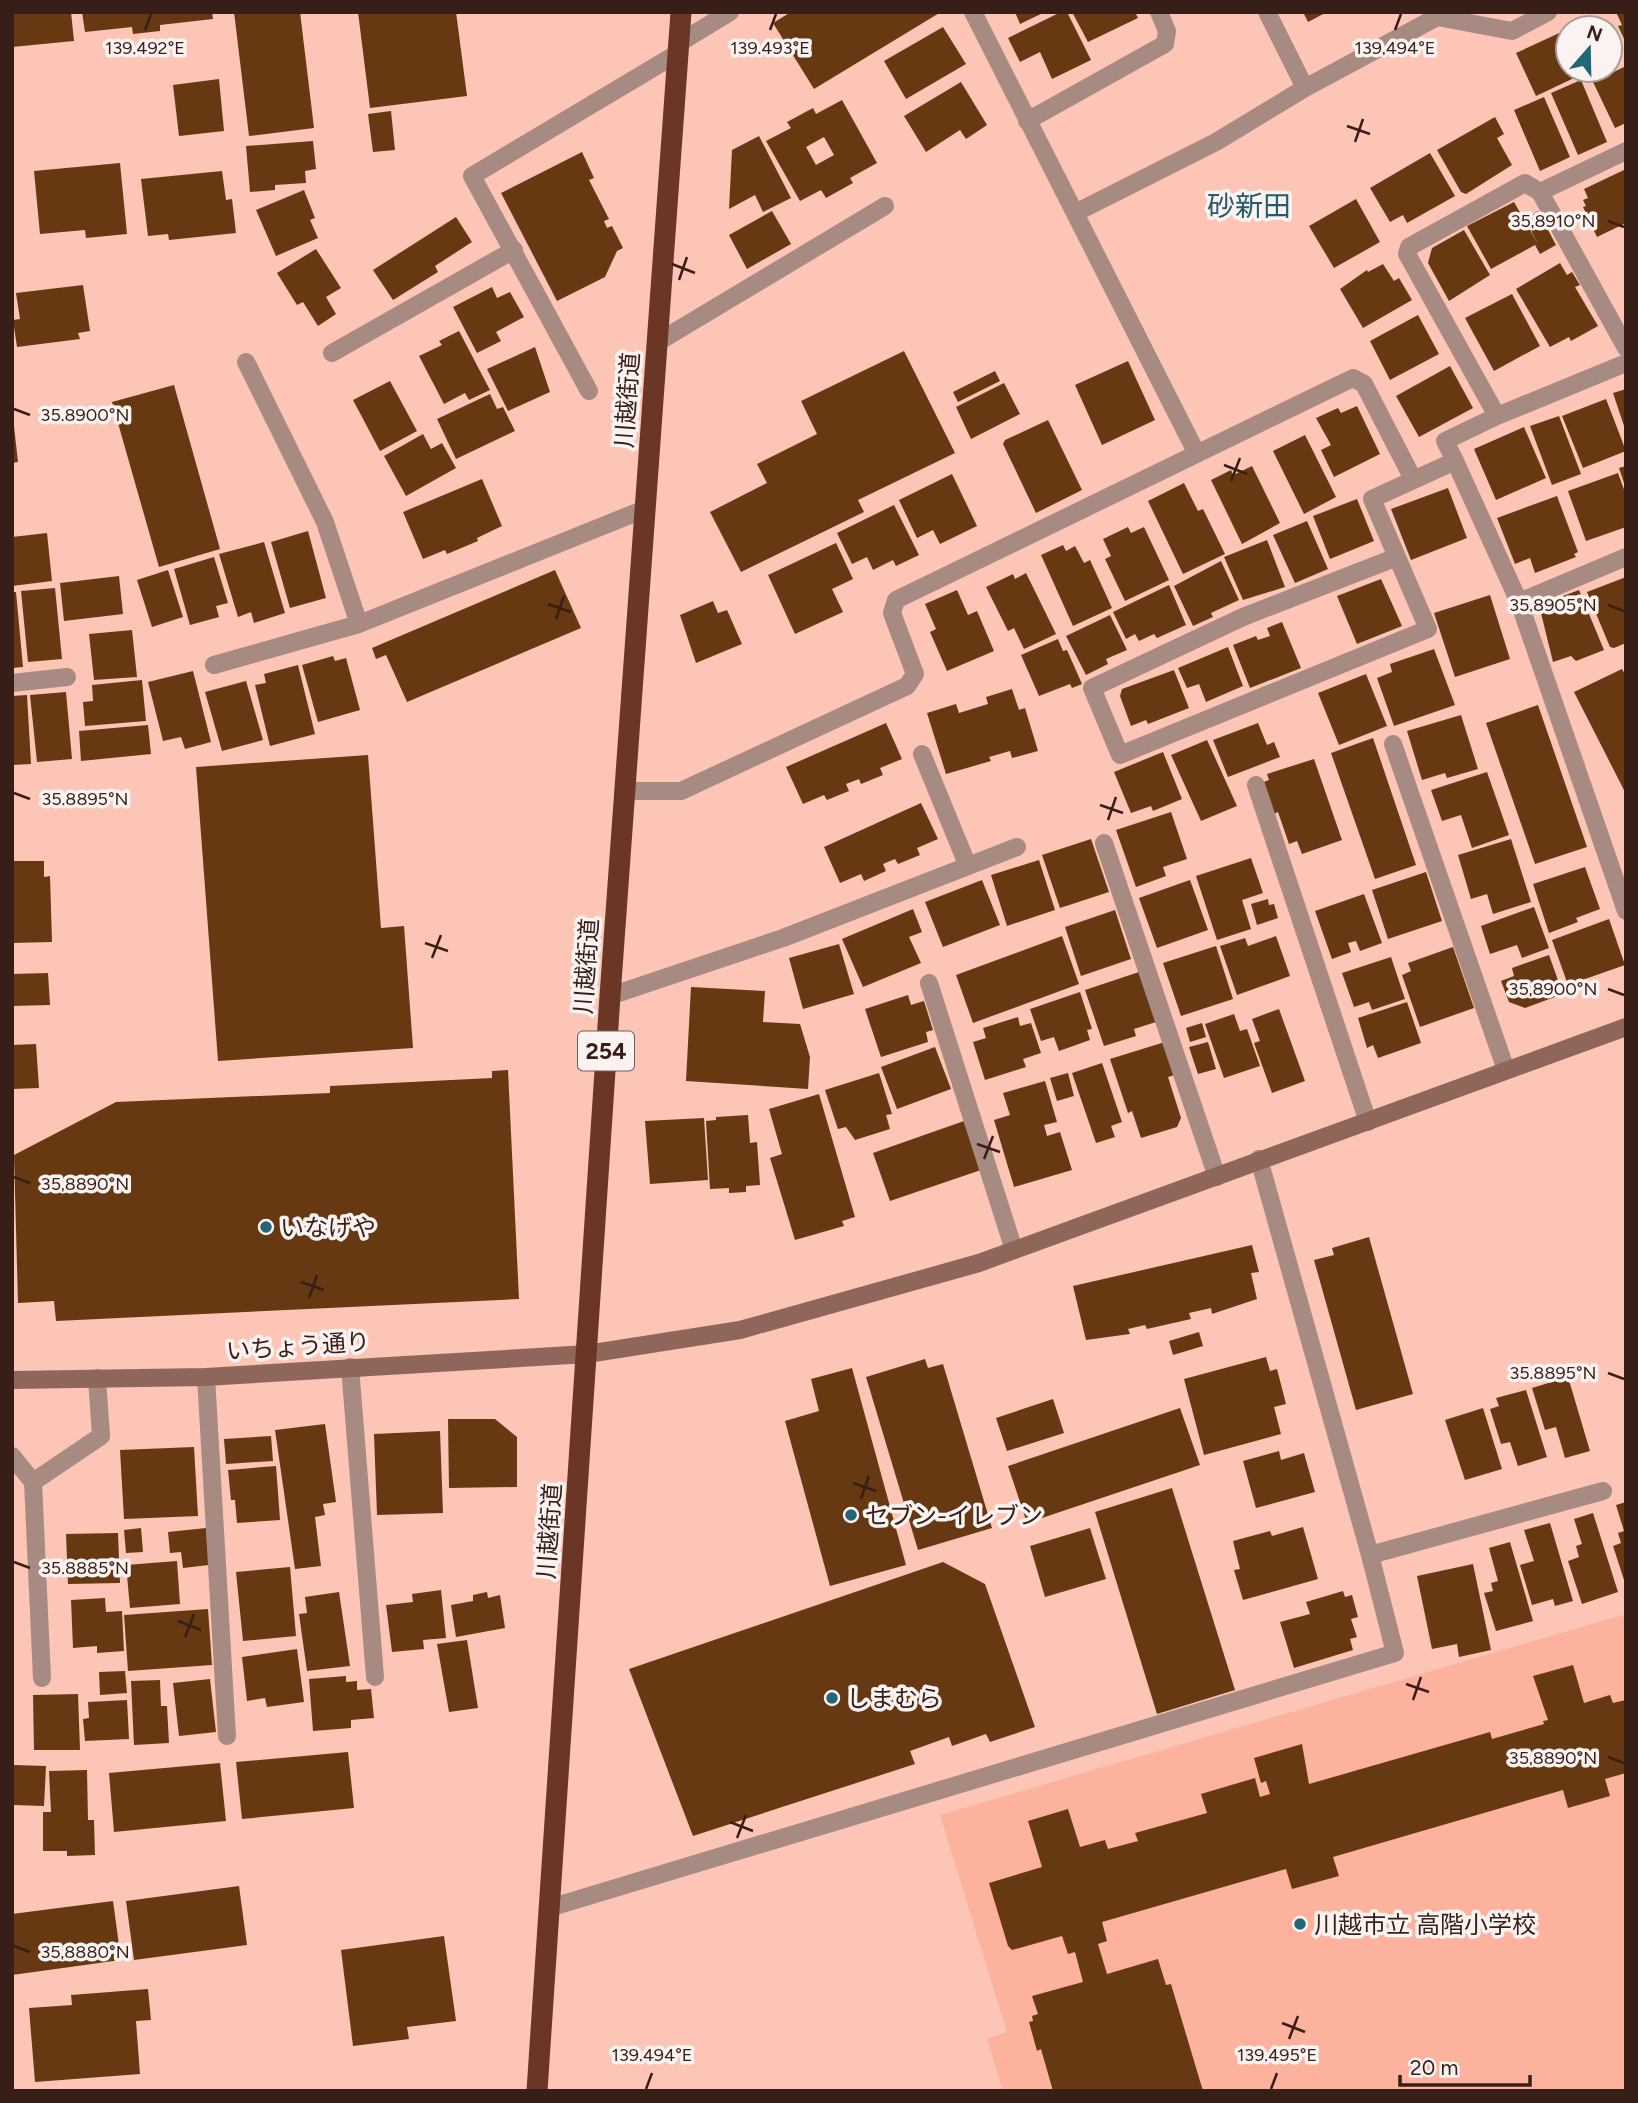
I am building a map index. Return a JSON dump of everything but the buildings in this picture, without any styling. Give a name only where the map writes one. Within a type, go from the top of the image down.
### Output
[{"type":"highway","name":"川越街道","points":[[537,2091],[610,996],[681,12]]},
{"type":"street","points":[[589,391],[472,176],[679,48],[730,12]]},
{"type":"street","points":[[973,12],[1197,454]]},
{"type":"street","points":[[1027,121],[1165,44],[1167,31],[1159,12]]},
{"type":"street","points":[[1267,12],[1306,88]]},
{"type":"street","points":[[1076,212],[1216,142],[1306,88],[1437,17],[1512,31],[1548,12]]},
{"type":"street","points":[[1540,192],[1626,151]]},
{"type":"street","points":[[1497,416],[1407,254],[1409,247],[1525,183],[1540,192],[1626,348]]},
{"type":"street","points":[[658,342],[885,206]]},
{"type":"street","points":[[332,353],[514,250]]},
{"type":"street","points":[[246,362],[325,522],[359,624]]},
{"type":"street","points":[[1626,363],[1497,416],[1445,441],[1519,602],[1626,911]]},
{"type":"street","points":[[625,792],[681,791],[907,686],[915,674],[892,613],[896,600],[1353,378],[1364,384],[1413,479]]},
{"type":"street","points":[[1397,557],[1243,617],[1091,688],[1120,755],[1428,629],[1397,557],[1372,499],[1455,461]]},
{"type":"street","points":[[214,665],[359,624],[645,509]]},
{"type":"street","points":[[1519,602],[1626,557]]},
{"type":"street","points":[[12,682],[67,677]]},
{"type":"street","points":[[1393,744],[1506,1070]]},
{"type":"street","points":[[922,754],[967,864]]},
{"type":"street","points":[[1256,785],[1368,1122]]},
{"type":"street","points":[[1104,843],[1217,1177]]},
{"type":"street","points":[[610,996],[783,938],[1017,846]]},
{"type":"street","points":[[929,983],[1014,1250]]},
{"type":"street","name":"いちょう通り","points":[[12,1380],[206,1377],[587,1354],[740,1330],[1014,1250],[1626,1027]]},
{"type":"street","points":[[549,1909],[1395,1653],[1259,1159]]},
{"type":"street","points":[[350,1367],[375,1677]]},
{"type":"street","points":[[206,1377],[227,1736]]},
{"type":"street","points":[[33,1482],[101,1436],[97,1378]]},
{"type":"street","points":[[12,1456],[33,1482],[42,1678]]},
{"type":"street","points":[[1370,1555],[1603,1491]]},
{"type":"shaded area","name":"川越市立 高階小学校","points":[[1626,1614],[1626,2091],[1003,2091],[987,2039],[1007,2032],[940,1815]]},
{"type":"place","name":"いなげや","points":[[266,1227]]},
{"type":"place","name":"セブン-イレブン","points":[[851,1515]]},
{"type":"place","name":"しまむら","points":[[832,1698]]},
{"type":"place","name":"川越市立 高階小学校","points":[[1300,1924]]},
{"type":"district","name":"砂新田","points":[[1249,206]]}]
